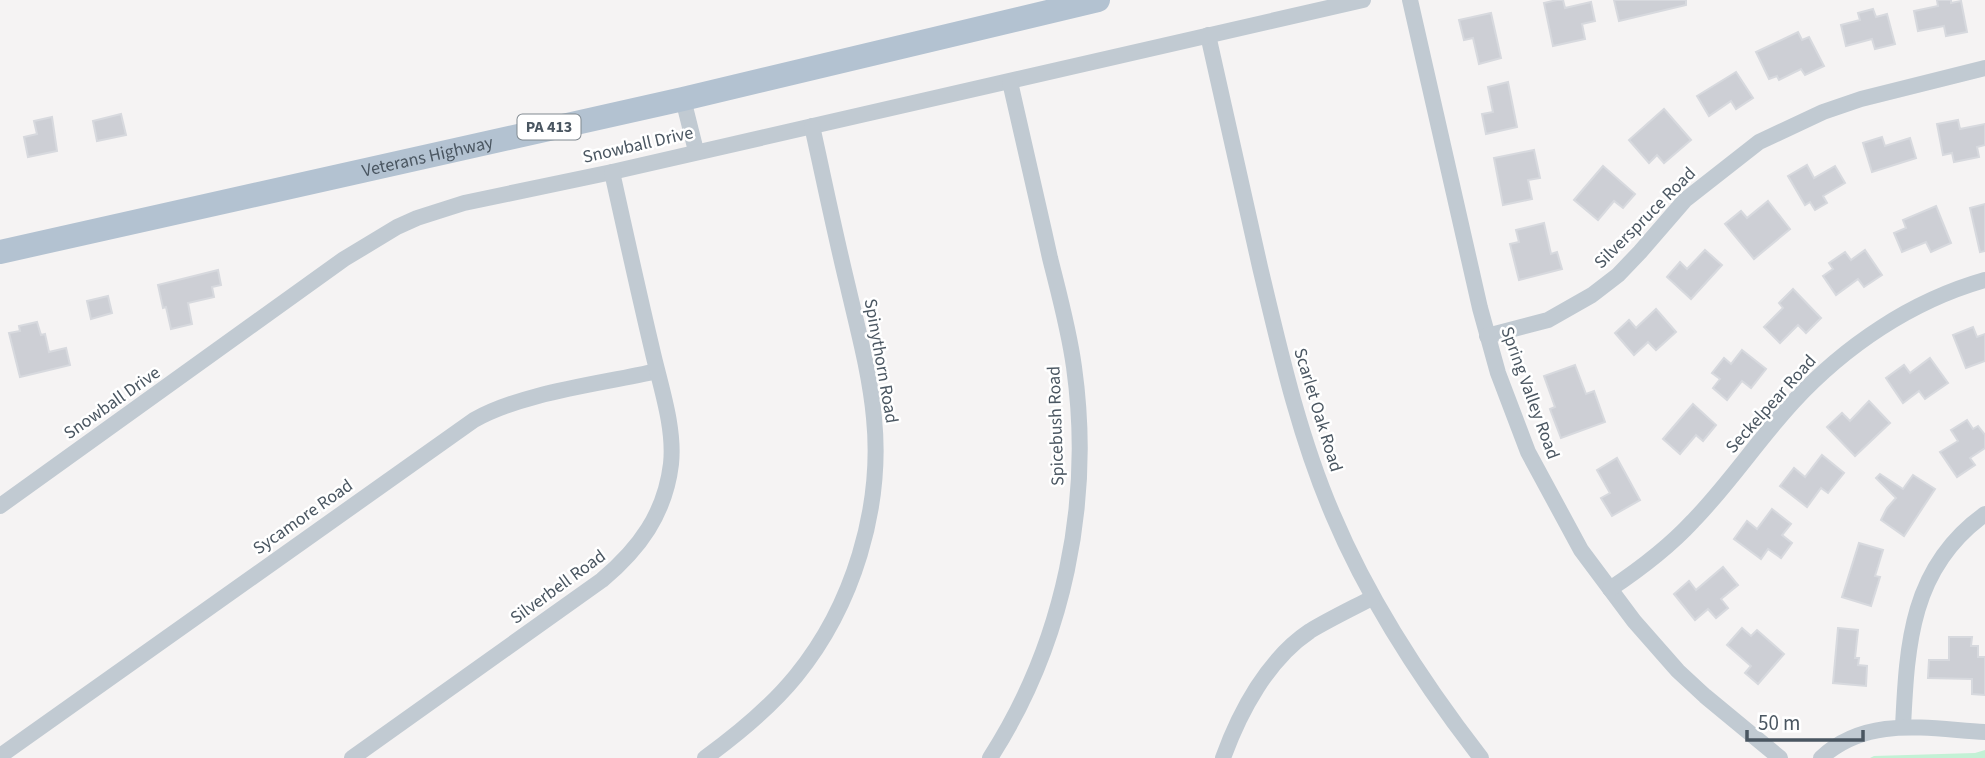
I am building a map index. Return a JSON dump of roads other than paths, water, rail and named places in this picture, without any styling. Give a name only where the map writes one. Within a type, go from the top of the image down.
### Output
[{"type":"main road","name":"Veterans Highway","points":[[0,252],[683,99],[1098,0]]},
{"type":"street","name":"Snowball Drive","points":[[0,506],[344,258],[417,218],[464,203],[612,172],[1363,0]]},
{"type":"street","name":"Spring Valley Road","points":[[1410,0],[1487,336],[1528,452],[1581,550],[1634,621],[1678,671],[1780,758]]},
{"type":"street","name":"Scarlet Oak Road","points":[[1208,35],[1289,387],[1317,477],[1372,598],[1444,711],[1481,758]]},
{"type":"street","name":"Silverspruce Road","points":[[1487,336],[1548,320],[1592,295],[1625,268],[1685,200],[1759,142],[1824,112],[1861,99],[1985,68]]},
{"type":"street","name":"Spicebush Road","points":[[990,758],[1022,700],[1050,632],[1067,572],[1074,533],[1080,451],[1078,403],[1070,344],[1010,82]]},
{"type":"street","points":[[683,99],[696,151]]},
{"type":"street","name":"Spinythorn Road","points":[[705,758],[741,732],[770,705],[812,656],[843,599],[862,547],[868,521],[874,476],[874,418],[866,367],[812,126]]},
{"type":"street","name":"Silverbell Road","points":[[352,758],[602,580],[626,560],[638,545],[660,505],[671,463],[667,418],[612,172]]},
{"type":"street","name":"Seckelpear Road","points":[[1610,589],[1655,557],[1693,522],[1792,404],[1838,359],[1901,315],[1985,280]]},
{"type":"street","name":"Sycamore Road","points":[[0,756],[474,420],[505,407],[546,396],[657,371]]},
{"type":"street","points":[[1903,727],[1910,635],[1922,591],[1938,562],[1956,538],[1985,514]]},
{"type":"street","points":[[1223,758],[1237,724],[1255,692],[1290,648],[1309,632],[1372,598]]},
{"type":"street","points":[[1821,758],[1854,736],[1878,728],[1903,727],[1985,733]]}]
